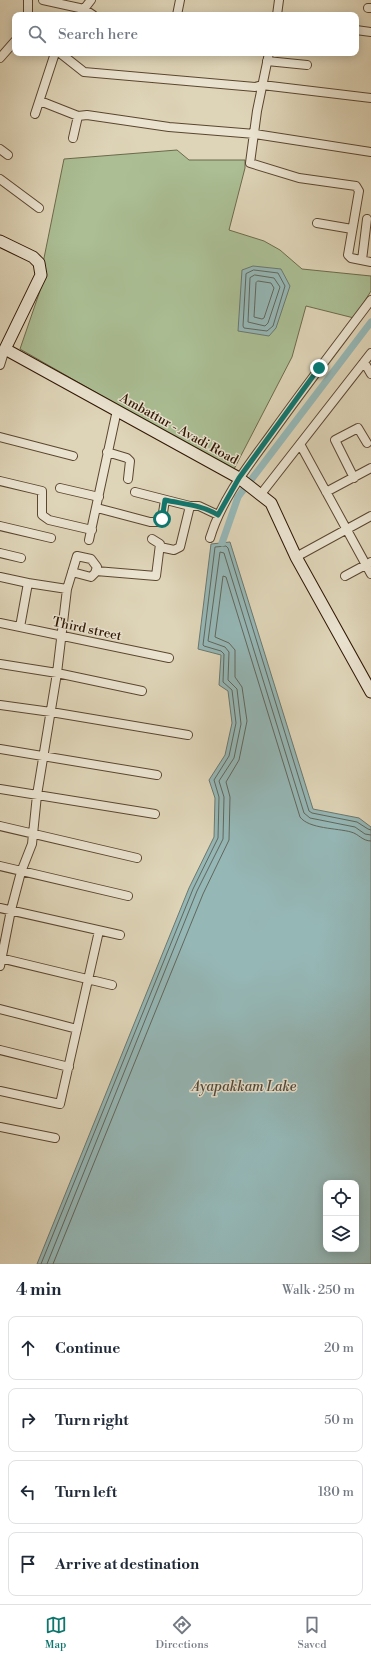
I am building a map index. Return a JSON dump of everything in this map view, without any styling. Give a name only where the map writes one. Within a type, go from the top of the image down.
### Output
[{"type":"street","points":[[28,0],[28,12]]},
{"type":"street","points":[[43,0],[84,9],[88,12]]},
{"type":"street","points":[[84,9],[91,0]]},
{"type":"street","points":[[178,12],[180,0]]},
{"type":"street","points":[[277,12],[279,0]]},
{"type":"street","points":[[359,30],[371,32]]},
{"type":"street","points":[[0,58],[12,44]]},
{"type":"street","points":[[35,114],[55,56]]},
{"type":"street","points":[[64,56],[84,72],[255,87],[262,85],[371,98]]},
{"type":"street","points":[[307,66],[268,57],[257,111],[250,163],[300,178],[356,186],[359,191],[348,255],[351,258],[371,262]]},
{"type":"street","points":[[40,101],[78,116],[87,115],[169,127],[255,134],[371,152],[371,148]]},
{"type":"street","points":[[73,138],[78,116]]},
{"type":"street","points":[[0,149],[8,155]]},
{"type":"street","points":[[0,178],[39,208]]},
{"type":"street","points":[[362,260],[368,219]]},
{"type":"street","points":[[317,223],[352,228]]},
{"type":"street","points":[[0,241],[33,257],[39,263],[41,275],[5,349],[0,365]]},
{"type":"street","points":[[210,538],[218,515],[241,479],[319,368],[371,300]]},
{"type":"street","name":"Ambattur - Avadi Road","points":[[5,349],[241,479],[270,503],[296,557],[371,692]]},
{"type":"street","points":[[257,491],[300,444],[371,353]]},
{"type":"street","points":[[364,362],[371,374]]},
{"type":"street","points":[[89,540],[117,410]]},
{"type":"street","points":[[354,478],[335,440],[358,428],[368,443]]},
{"type":"street","points":[[0,437],[73,456]]},
{"type":"street","points":[[300,444],[368,564],[371,574]]},
{"type":"street","points":[[107,452],[127,458],[130,461],[128,479]]},
{"type":"street","points":[[326,492],[371,468]]},
{"type":"street","points":[[0,481],[42,491],[42,515],[49,520],[92,530]]},
{"type":"street","points":[[60,488],[99,497]]},
{"type":"street","points":[[135,492],[190,506],[199,506],[218,515]]},
{"type":"street","points":[[97,508],[150,522],[158,522],[162,519],[165,500]]},
{"type":"street","points":[[160,547],[174,550],[180,547],[190,506]]},
{"type":"street","points":[[296,557],[371,516]]},
{"type":"street","points":[[0,526],[51,538]]},
{"type":"street","points":[[96,571],[156,576],[160,547],[159,542],[152,539]]},
{"type":"street","points":[[0,553],[21,558]]},
{"type":"street","points":[[72,572],[91,577],[94,576],[97,567],[91,559],[77,556],[72,572],[67,589],[60,635],[57,673],[37,795],[32,844],[21,872],[10,910],[1,961],[112,985]]},
{"type":"street","points":[[345,576],[368,564]]},
{"type":"street","points":[[0,577],[67,589]]},
{"type":"street","points":[[20,627],[28,583]]},
{"type":"street","name":"Third street","points":[[0,623],[169,658]]},
{"type":"street","points":[[0,664],[57,673],[142,690]]},
{"type":"street","points":[[0,705],[188,735]]},
{"type":"street","points":[[0,749],[157,775]]},
{"type":"street","points":[[0,789],[155,814]]},
{"type":"street","points":[[0,826],[137,858]]},
{"type":"street","points":[[0,866],[128,896]]},
{"type":"street","points":[[0,908],[120,936]]},
{"type":"street","points":[[0,1091],[60,1104],[100,931]]},
{"type":"street","points":[[0,1009],[77,1029]]},
{"type":"street","points":[[0,1050],[69,1067]]},
{"type":"street","points":[[0,1127],[55,1138]]},
{"type":"green space","points":[[177,150],[189,160],[245,160],[245,168],[229,230],[264,241],[280,250],[302,269],[371,276],[371,291],[354,318],[306,306],[292,357],[233,471],[20,349],[43,282],[42,268],[64,159]]},
{"type":"water","points":[[253,266],[281,269],[290,286],[276,328],[269,336],[238,331],[242,270]]},
{"type":"water","name":"Ayapakkam Lake","points":[[230,542],[313,809],[359,818],[371,827],[371,1264],[37,1264],[189,888],[214,837],[215,798],[209,780],[225,755],[232,723],[228,691],[219,685],[221,655],[198,649],[211,544]]},
{"type":"waterway","points":[[222,543],[238,497],[371,322]]},
{"type":"route","points":[[162,519],[165,500],[190,506],[199,506],[218,515],[239,478],[319,368]]}]
